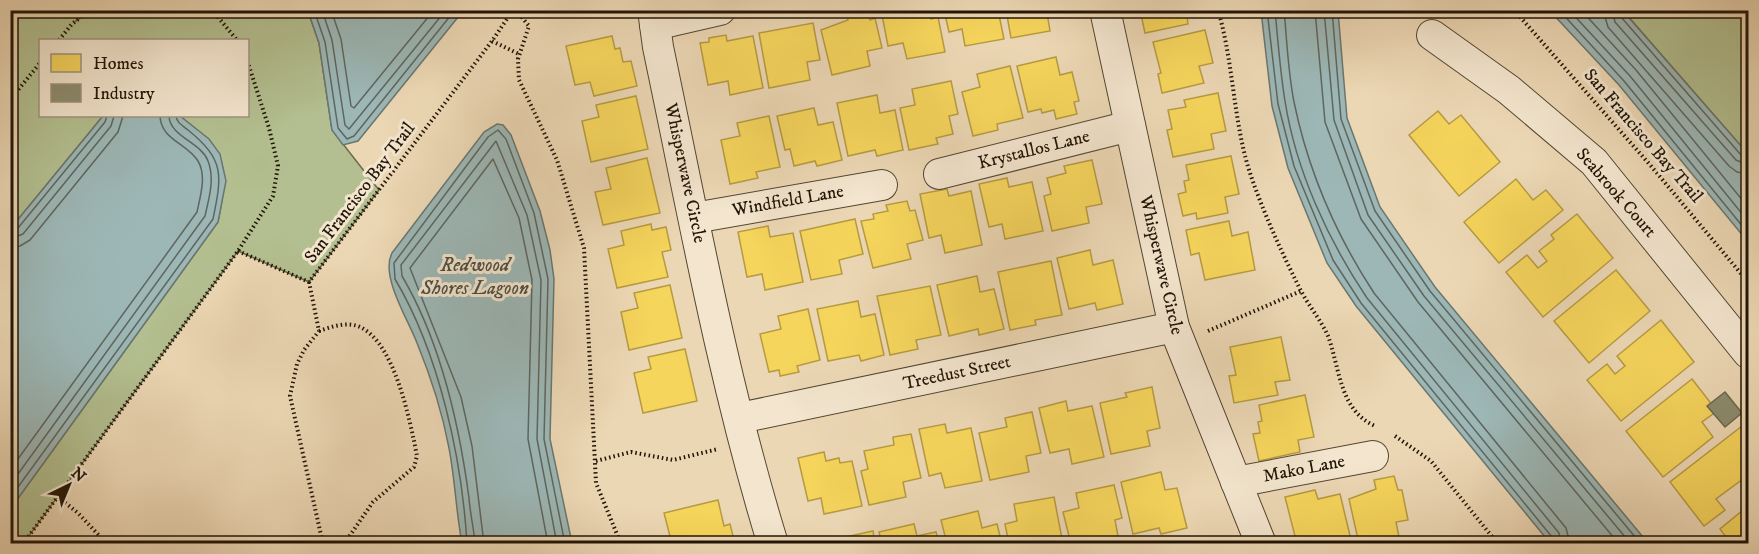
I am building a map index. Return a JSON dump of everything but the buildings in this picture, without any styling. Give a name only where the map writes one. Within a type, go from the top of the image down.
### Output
[{"type":"street","points":[[654,18],[720,10]]},
{"type":"street","name":"Whisperwave Circle","points":[[1105,10],[1173,327],[1236,482],[1254,542]]},
{"type":"street","name":"Whisperwave Circle","points":[[654,18],[694,218],[754,482],[773,543]]},
{"type":"street","name":"Seabrook Court","points":[[1432,35],[1509,90],[1594,162],[1749,353]]},
{"type":"street","name":"Krystallos Lane","points":[[939,174],[1130,126]]},
{"type":"street","name":"Windfield Lane","points":[[694,218],[882,185]]},
{"type":"street","name":"Treedust Street","points":[[740,418],[1173,327]]},
{"type":"street","name":"Mako Lane","points":[[1236,482],[1380,438]]},
{"type":"path","points":[[59,39],[72,24],[90,10]]},
{"type":"path","points":[[212,10],[236,39]]},
{"type":"path","points":[[514,10],[529,26],[519,54],[519,80],[556,160],[584,248],[596,483],[621,543]]},
{"type":"path","name":"San Francisco Bay Trail","points":[[238,251],[309,282],[514,10]]},
{"type":"path","points":[[1218,10],[1227,41],[1237,114],[1251,174],[1301,291],[1328,336],[1342,387],[1355,412],[1380,438],[1423,453],[1498,543]]},
{"type":"path","name":"San Francisco Bay Trail","points":[[1514,10],[1749,282]]},
{"type":"path","points":[[492,42],[519,54]]},
{"type":"path","points":[[10,100],[39,64]]},
{"type":"path","points":[[23,543],[238,251],[273,196],[278,166],[269,128],[249,66]]},
{"type":"path","points":[[309,282],[319,331]]},
{"type":"path","points":[[1205,333],[1301,291]]},
{"type":"path","points":[[323,543],[290,396],[297,364],[304,350],[319,331],[353,325],[366,331],[376,340],[395,373],[417,456],[414,467],[373,502],[344,543]]},
{"type":"path","points":[[596,461],[631,452],[673,460],[724,447]]},
{"type":"path","points":[[58,497],[78,513],[107,543]]},
{"type":"green space","points":[[11,11],[83,11],[75,22],[90,11],[308,11],[319,43],[332,130],[379,190],[309,282],[238,251],[23,544],[11,543],[11,508],[218,222],[224,185],[221,161],[207,140],[181,117],[249,117],[249,39],[39,39],[39,117],[102,117],[11,228]]},
{"type":"green space","points":[[1623,11],[1748,11],[1748,154],[1633,22]]},
{"type":"water","points":[[308,10],[463,11],[358,141],[343,145],[332,130],[319,43]]},
{"type":"water","points":[[1261,11],[1338,11],[1347,118],[1380,207],[1435,287],[1648,543],[1550,543],[1356,306],[1327,263],[1288,168],[1272,106]]},
{"type":"water","points":[[1550,11],[1623,11],[1748,154],[1748,242],[1619,85]]},
{"type":"water","points":[[102,117],[181,117],[209,139],[220,154],[226,181],[218,222],[11,508],[11,228]]},
{"type":"water","name":"Redwood Shores Lagoon","points":[[497,124],[503,125],[511,135],[540,211],[550,250],[554,279],[550,439],[572,543],[462,543],[451,460],[439,407],[422,356],[392,285],[389,262],[392,253],[484,132]]}]
